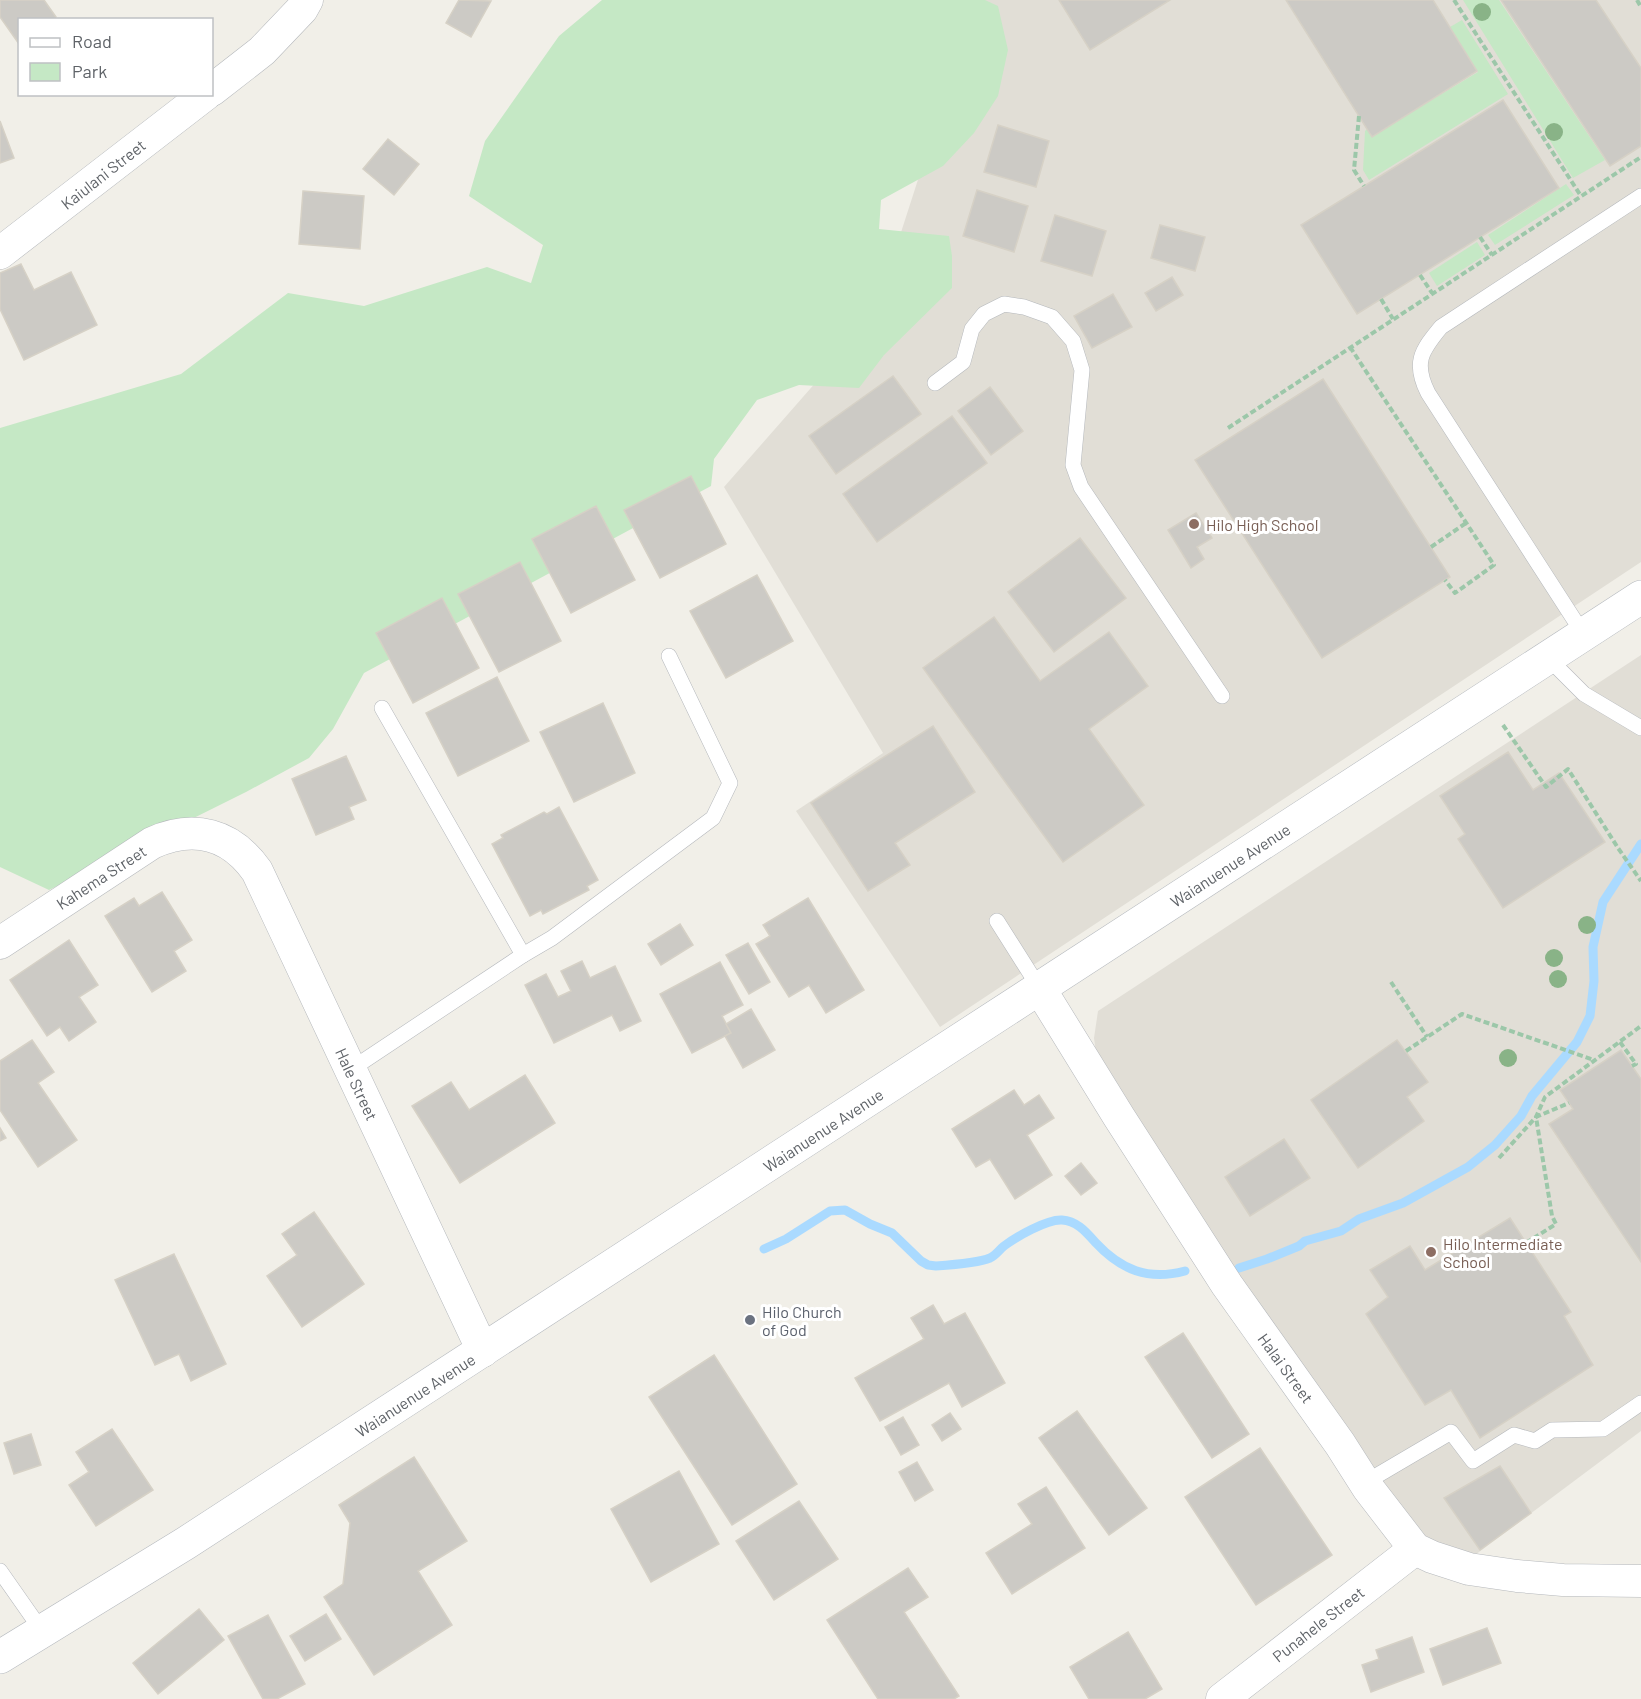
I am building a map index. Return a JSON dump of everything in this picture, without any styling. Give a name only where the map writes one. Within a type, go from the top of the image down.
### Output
[{"type":"main road","name":"Waianuenue Avenue","points":[[0,1657],[186,1543],[1641,597]]},
{"type":"street","points":[[213,89],[262,51],[302,9],[307,0]]},
{"type":"street","name":"Kaiulani Street","points":[[0,253],[203,96]]},
{"type":"street","name":"Kahema Street","points":[[0,944],[152,843],[181,834],[196,833],[211,836]]},
{"type":"street","name":"Hale Street","points":[[211,836],[238,849],[257,871],[483,1351]]},
{"type":"street","name":"Halai Street","points":[[1040,989],[1227,1285],[1415,1549]]},
{"type":"street","points":[[1415,1549],[1469,1569],[1517,1576],[1563,1580],[1641,1581]]},
{"type":"street","name":"Punahele Street","points":[[1222,1699],[1415,1549]]},
{"type":"lane","points":[[1587,632],[1575,621],[1428,393],[1421,380],[1420,364],[1423,352],[1442,327],[1641,196]]},
{"type":"lane","points":[[935,383],[963,362],[972,329],[984,314],[1004,304],[1024,307],[1052,317],[1072,341],[1082,370],[1073,465],[1081,487],[1222,696]]},
{"type":"lane","points":[[350,1070],[552,938],[713,818],[730,783],[669,656]]},
{"type":"lane","points":[[1548,658],[1584,694],[1641,728]]},
{"type":"lane","points":[[382,708],[523,955]]},
{"type":"lane","points":[[997,921],[1040,989]]},
{"type":"lane","points":[[1366,1482],[1451,1432],[1473,1461],[1514,1435],[1535,1441],[1552,1430],[1603,1429],[1641,1403]]},
{"type":"lane","points":[[0,1571],[42,1631]]},
{"type":"path","points":[[1454,0],[1581,196]]},
{"type":"path","points":[[1636,0],[1641,7]]},
{"type":"path","points":[[1359,116],[1354,170],[1364,186]]},
{"type":"path","points":[[1228,428],[1641,157]]},
{"type":"path","points":[[1480,237],[1492,255]]},
{"type":"path","points":[[1420,275],[1432,294]]},
{"type":"path","points":[[1381,299],[1394,319]]},
{"type":"path","points":[[1350,347],[1494,565],[1455,593],[1446,579]]},
{"type":"path","points":[[1431,547],[1466,524]]},
{"type":"path","points":[[1484,700],[1546,787],[1568,770],[1641,881]]},
{"type":"path","points":[[1391,982],[1427,1037]]},
{"type":"path","points":[[1406,1051],[1462,1014],[1594,1060]]},
{"type":"path","points":[[1498,1158],[1536,1118],[1545,1097],[1641,1026]]},
{"type":"path","points":[[1620,1042],[1636,1064],[1632,1066]]},
{"type":"path","points":[[1536,1118],[1569,1103]]},
{"type":"path","points":[[1526,1243],[1556,1224],[1552,1216],[1536,1118]]},
{"type":"shaded area","name":"Hilo High School","points":[[976,0],[1641,0],[1641,562],[940,1027],[796,811],[883,753],[724,487],[874,316]]},
{"type":"shaded area","name":"Hilo Intermediate School","points":[[1641,655],[1641,1431],[1471,1558],[1439,1548],[1403,1521],[1099,1074],[1094,1038],[1098,1011]]},
{"type":"green space","points":[[602,0],[985,0],[998,6],[1008,50],[998,96],[974,133],[943,166],[881,200],[879,229],[949,236],[952,256],[952,288],[884,355],[859,388],[799,385],[757,400],[714,459],[711,486],[364,673],[333,729],[309,758],[49,890],[0,867],[0,428],[181,374],[288,293],[364,306],[487,267],[531,283],[543,245],[469,196],[485,141],[559,36]]},
{"type":"green space","points":[[1463,0],[1499,0],[1605,160],[1573,178]]},
{"type":"green space","points":[[1462,20],[1508,94],[1369,180],[1363,170],[1367,129],[1372,136],[1478,72],[1450,27]]},
{"type":"green space","points":[[1566,184],[1574,195],[1495,245],[1488,235]]},
{"type":"green space","points":[[1477,242],[1485,255],[1437,286],[1429,273]]},
{"type":"building","points":[[0,0],[44,0],[56,17],[18,18],[18,43],[0,17]]},
{"type":"building","points":[[459,0],[491,1],[471,37],[446,23]]},
{"type":"building","points":[[1059,0],[1170,0],[1090,50]]},
{"type":"building","points":[[1286,0],[1433,0],[1477,71],[1372,137]]},
{"type":"building","points":[[1501,0],[1596,0],[1641,68],[1641,146],[1610,166]]},
{"type":"building","points":[[1503,100],[1559,188],[1357,314],[1301,225]]},
{"type":"building","points":[[0,121],[14,158],[0,163]]},
{"type":"building","points":[[998,125],[1049,141],[1036,187],[984,172]]},
{"type":"building","points":[[388,139],[419,164],[394,195],[363,169]]},
{"type":"building","points":[[977,190],[1028,206],[1014,252],[963,236]]},
{"type":"building","points":[[303,191],[364,196],[360,249],[299,244]]},
{"type":"building","points":[[1055,215],[1106,231],[1092,276],[1041,261]]},
{"type":"building","points":[[1160,225],[1205,237],[1195,271],[1151,258]]},
{"type":"building","points":[[21,264],[34,290],[71,272],[97,325],[24,360],[0,309],[0,273]]},
{"type":"building","points":[[1172,277],[1183,295],[1156,311],[1145,293]]},
{"type":"building","points":[[1113,294],[1132,327],[1092,348],[1074,316]]},
{"type":"building","points":[[893,376],[921,414],[836,474],[809,436]]},
{"type":"building","points":[[1323,379],[1450,577],[1322,658],[1195,460]]},
{"type":"building","points":[[990,387],[1023,431],[991,455],[958,411]]},
{"type":"building","points":[[952,416],[987,463],[877,542],[843,494]]},
{"type":"building","points":[[691,476],[726,544],[660,578],[624,510]]},
{"type":"building","points":[[596,506],[635,580],[571,613],[532,539]]},
{"type":"building","points":[[1196,513],[1212,538],[1197,547],[1204,559],[1191,568],[1168,530]]},
{"type":"building","points":[[1080,538],[1126,598],[1054,652],[1008,592]]},
{"type":"building","points":[[520,562],[561,641],[499,672],[458,594]]},
{"type":"building","points":[[757,575],[793,641],[726,678],[690,611]]},
{"type":"building","points":[[442,598],[479,668],[413,703],[376,633]]},
{"type":"building","points":[[994,617],[1040,681],[1109,632],[1148,686],[1089,729],[1144,805],[1063,862],[923,668]]},
{"type":"building","points":[[497,677],[529,741],[458,776],[426,713]]},
{"type":"building","points":[[603,703],[635,773],[574,802],[540,732]]},
{"type":"building","points":[[933,726],[975,792],[895,843],[910,865],[868,891],[811,803]]},
{"type":"building","points":[[1508,752],[1533,790],[1559,773],[1605,842],[1503,908],[1458,839],[1465,834],[1440,796]]},
{"type":"building","points":[[346,756],[366,800],[349,807],[354,819],[316,835],[292,779]]},
{"type":"building","points":[[559,807],[598,880],[587,886],[589,890],[543,914],[541,910],[530,916],[492,844],[503,838],[501,835],[544,812],[547,814]]},
{"type":"building","points":[[162,892],[192,940],[174,951],[186,971],[152,992],[105,916],[134,898],[139,906]]},
{"type":"building","points":[[808,898],[864,990],[826,1013],[809,985],[789,997],[756,944],[770,936],[763,925]]},
{"type":"building","points":[[680,924],[693,945],[661,965],[648,944]]},
{"type":"building","points":[[69,940],[98,985],[79,997],[96,1022],[69,1041],[60,1027],[47,1036],[10,980]]},
{"type":"building","points":[[748,943],[770,982],[749,994],[726,955]]},
{"type":"building","points":[[582,961],[590,978],[615,966],[641,1021],[620,1031],[612,1015],[554,1043],[525,985],[546,974],[558,997],[571,991],[561,971]]},
{"type":"building","points":[[720,962],[743,1005],[722,1016],[731,1033],[692,1053],[660,994]]},
{"type":"building","points":[[751,1009],[775,1050],[743,1068],[725,1036],[731,1033],[726,1024]]},
{"type":"building","points":[[32,1040],[54,1072],[38,1083],[77,1140],[38,1167],[0,1110],[0,1061]]},
{"type":"building","points":[[1397,1040],[1428,1082],[1407,1097],[1424,1121],[1358,1168],[1311,1100]]},
{"type":"building","points":[[1621,1050],[1641,1079],[1641,1262],[1549,1124],[1573,1109],[1560,1090]]},
{"type":"building","points":[[525,1075],[555,1123],[460,1183],[412,1106],[451,1082],[469,1110]]},
{"type":"building","points":[[1014,1090],[1024,1105],[1039,1095],[1054,1118],[1027,1135],[1052,1175],[1015,1199],[990,1159],[976,1167],[952,1129]]},
{"type":"building","points":[[0,1128],[6,1138],[0,1141]]},
{"type":"building","points":[[1284,1139],[1310,1178],[1250,1216],[1225,1177]]},
{"type":"building","points":[[1081,1163],[1097,1183],[1081,1195],[1065,1176]]},
{"type":"building","points":[[314,1212],[364,1284],[302,1327],[267,1276],[297,1255],[282,1234]]},
{"type":"building","points":[[1510,1218],[1571,1312],[1564,1316],[1593,1365],[1480,1438],[1451,1390],[1425,1405],[1366,1314],[1388,1297],[1370,1270],[1410,1246],[1425,1270]]},
{"type":"building","points":[[174,1254],[226,1364],[191,1381],[179,1354],[155,1365],[115,1280]]},
{"type":"building","points":[[933,1305],[944,1324],[965,1313],[1005,1383],[962,1407],[949,1383],[880,1421],[855,1378],[924,1339],[911,1318]]},
{"type":"building","points":[[1183,1333],[1249,1434],[1212,1458],[1145,1357]]},
{"type":"building","points":[[714,1355],[797,1484],[732,1525],[649,1397]]},
{"type":"building","points":[[1077,1411],[1147,1508],[1109,1535],[1039,1438]]},
{"type":"building","points":[[950,1413],[961,1429],[942,1441],[932,1425]]},
{"type":"building","points":[[903,1417],[919,1445],[901,1455],[885,1427]]},
{"type":"building","points":[[112,1429],[153,1490],[96,1526],[69,1485],[89,1472],[76,1452]]},
{"type":"building","points":[[31,1434],[41,1465],[14,1474],[4,1443]]},
{"type":"building","points":[[1260,1448],[1332,1555],[1256,1605],[1185,1497]]},
{"type":"building","points":[[414,1457],[467,1541],[418,1571],[452,1625],[374,1675],[324,1597],[343,1584],[350,1523],[339,1505]]},
{"type":"building","points":[[917,1462],[933,1490],[915,1501],[899,1472]]},
{"type":"building","points":[[1500,1466],[1531,1513],[1480,1550],[1444,1498]]},
{"type":"building","points":[[679,1471],[719,1544],[651,1582],[611,1509]]},
{"type":"building","points":[[1046,1487],[1085,1548],[1012,1594],[986,1553],[1032,1524],[1018,1504]]},
{"type":"building","points":[[799,1501],[838,1559],[774,1600],[736,1541]]},
{"type":"building","points":[[908,1568],[928,1597],[904,1612],[959,1696],[954,1699],[878,1699],[827,1620]]},
{"type":"building","points":[[199,1609],[224,1640],[158,1694],[133,1663]]},
{"type":"building","points":[[326,1614],[341,1639],[305,1661],[290,1636]]},
{"type":"building","points":[[268,1615],[305,1684],[277,1699],[263,1699],[228,1636]]},
{"type":"building","points":[[1487,1628],[1501,1663],[1443,1685],[1430,1649]]},
{"type":"building","points":[[1128,1632],[1162,1689],[1145,1699],[1089,1699],[1070,1667]]},
{"type":"building","points":[[1412,1637],[1424,1672],[1371,1692],[1362,1665],[1379,1659],[1376,1650]]},
{"type":"waterway","points":[[1239,1268],[1299,1246],[1305,1241],[1341,1231],[1359,1219],[1403,1203],[1468,1167],[1495,1145],[1521,1116],[1532,1096],[1577,1042],[1590,1016],[1594,981],[1593,947],[1603,902],[1641,844]]},
{"type":"waterway","points":[[764,1249],[786,1239],[830,1211],[845,1210],[892,1233],[921,1261],[936,1266],[990,1258],[1004,1246],[1040,1225],[1062,1220],[1077,1225],[1115,1260],[1136,1271],[1159,1275],[1185,1271]]},
{"type":"place","name":"Hilo High School","points":[[1194,524]]},
{"type":"place","name":"Hilo Intermediate School","points":[[1431,1252]]},
{"type":"place","name":"Hilo Church of God","points":[[750,1320]]}]
